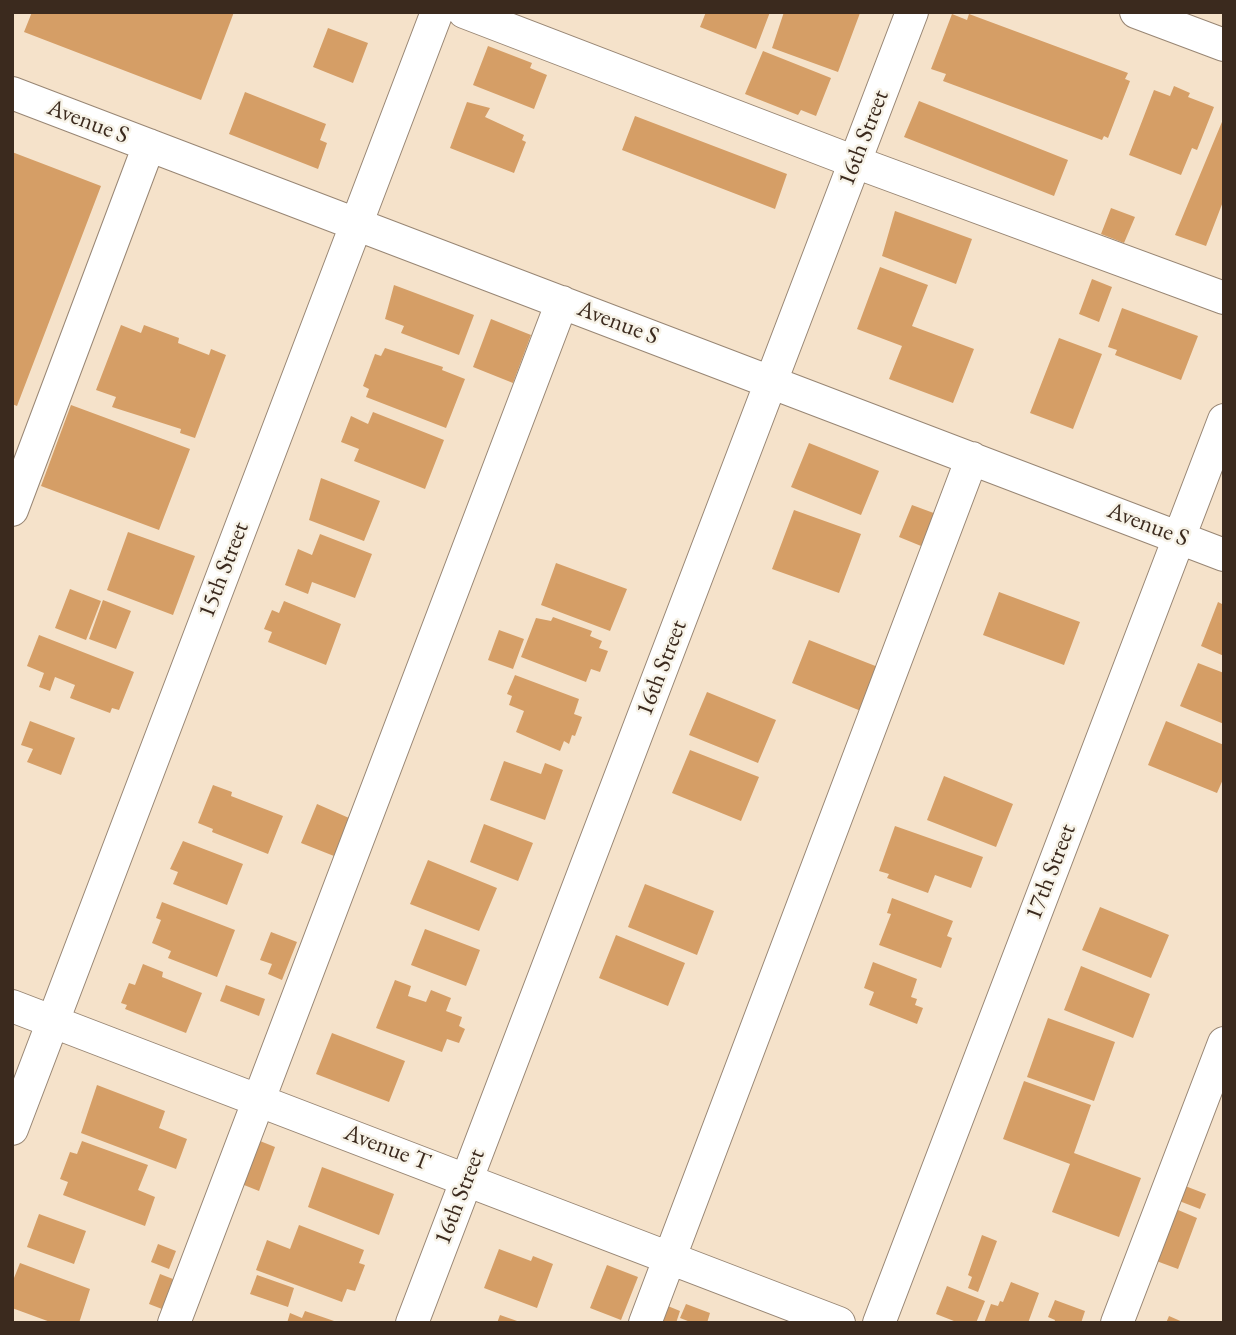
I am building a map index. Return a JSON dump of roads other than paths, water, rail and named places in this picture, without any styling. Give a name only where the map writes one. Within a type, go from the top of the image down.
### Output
[{"type":"street","name":"15th Street","points":[[12,1129],[437,12]]},
{"type":"street","points":[[464,12],[855,162],[1224,298]]},
{"type":"street","name":"16th Street","points":[[412,1323],[912,12]]},
{"type":"street","points":[[1136,12],[1224,46]]},
{"type":"street","name":"Avenue S","points":[[12,93],[1224,555]]},
{"type":"street","points":[[12,510],[149,145]]},
{"type":"street","points":[[174,1323],[562,302]]},
{"type":"street","name":"17th Street","points":[[879,1323],[1224,420]]},
{"type":"street","points":[[645,1323],[972,458]]},
{"type":"street","name":"Avenue T","points":[[12,1006],[671,1256],[839,1323]]},
{"type":"street","points":[[1117,1323],[1224,1043]]}]
